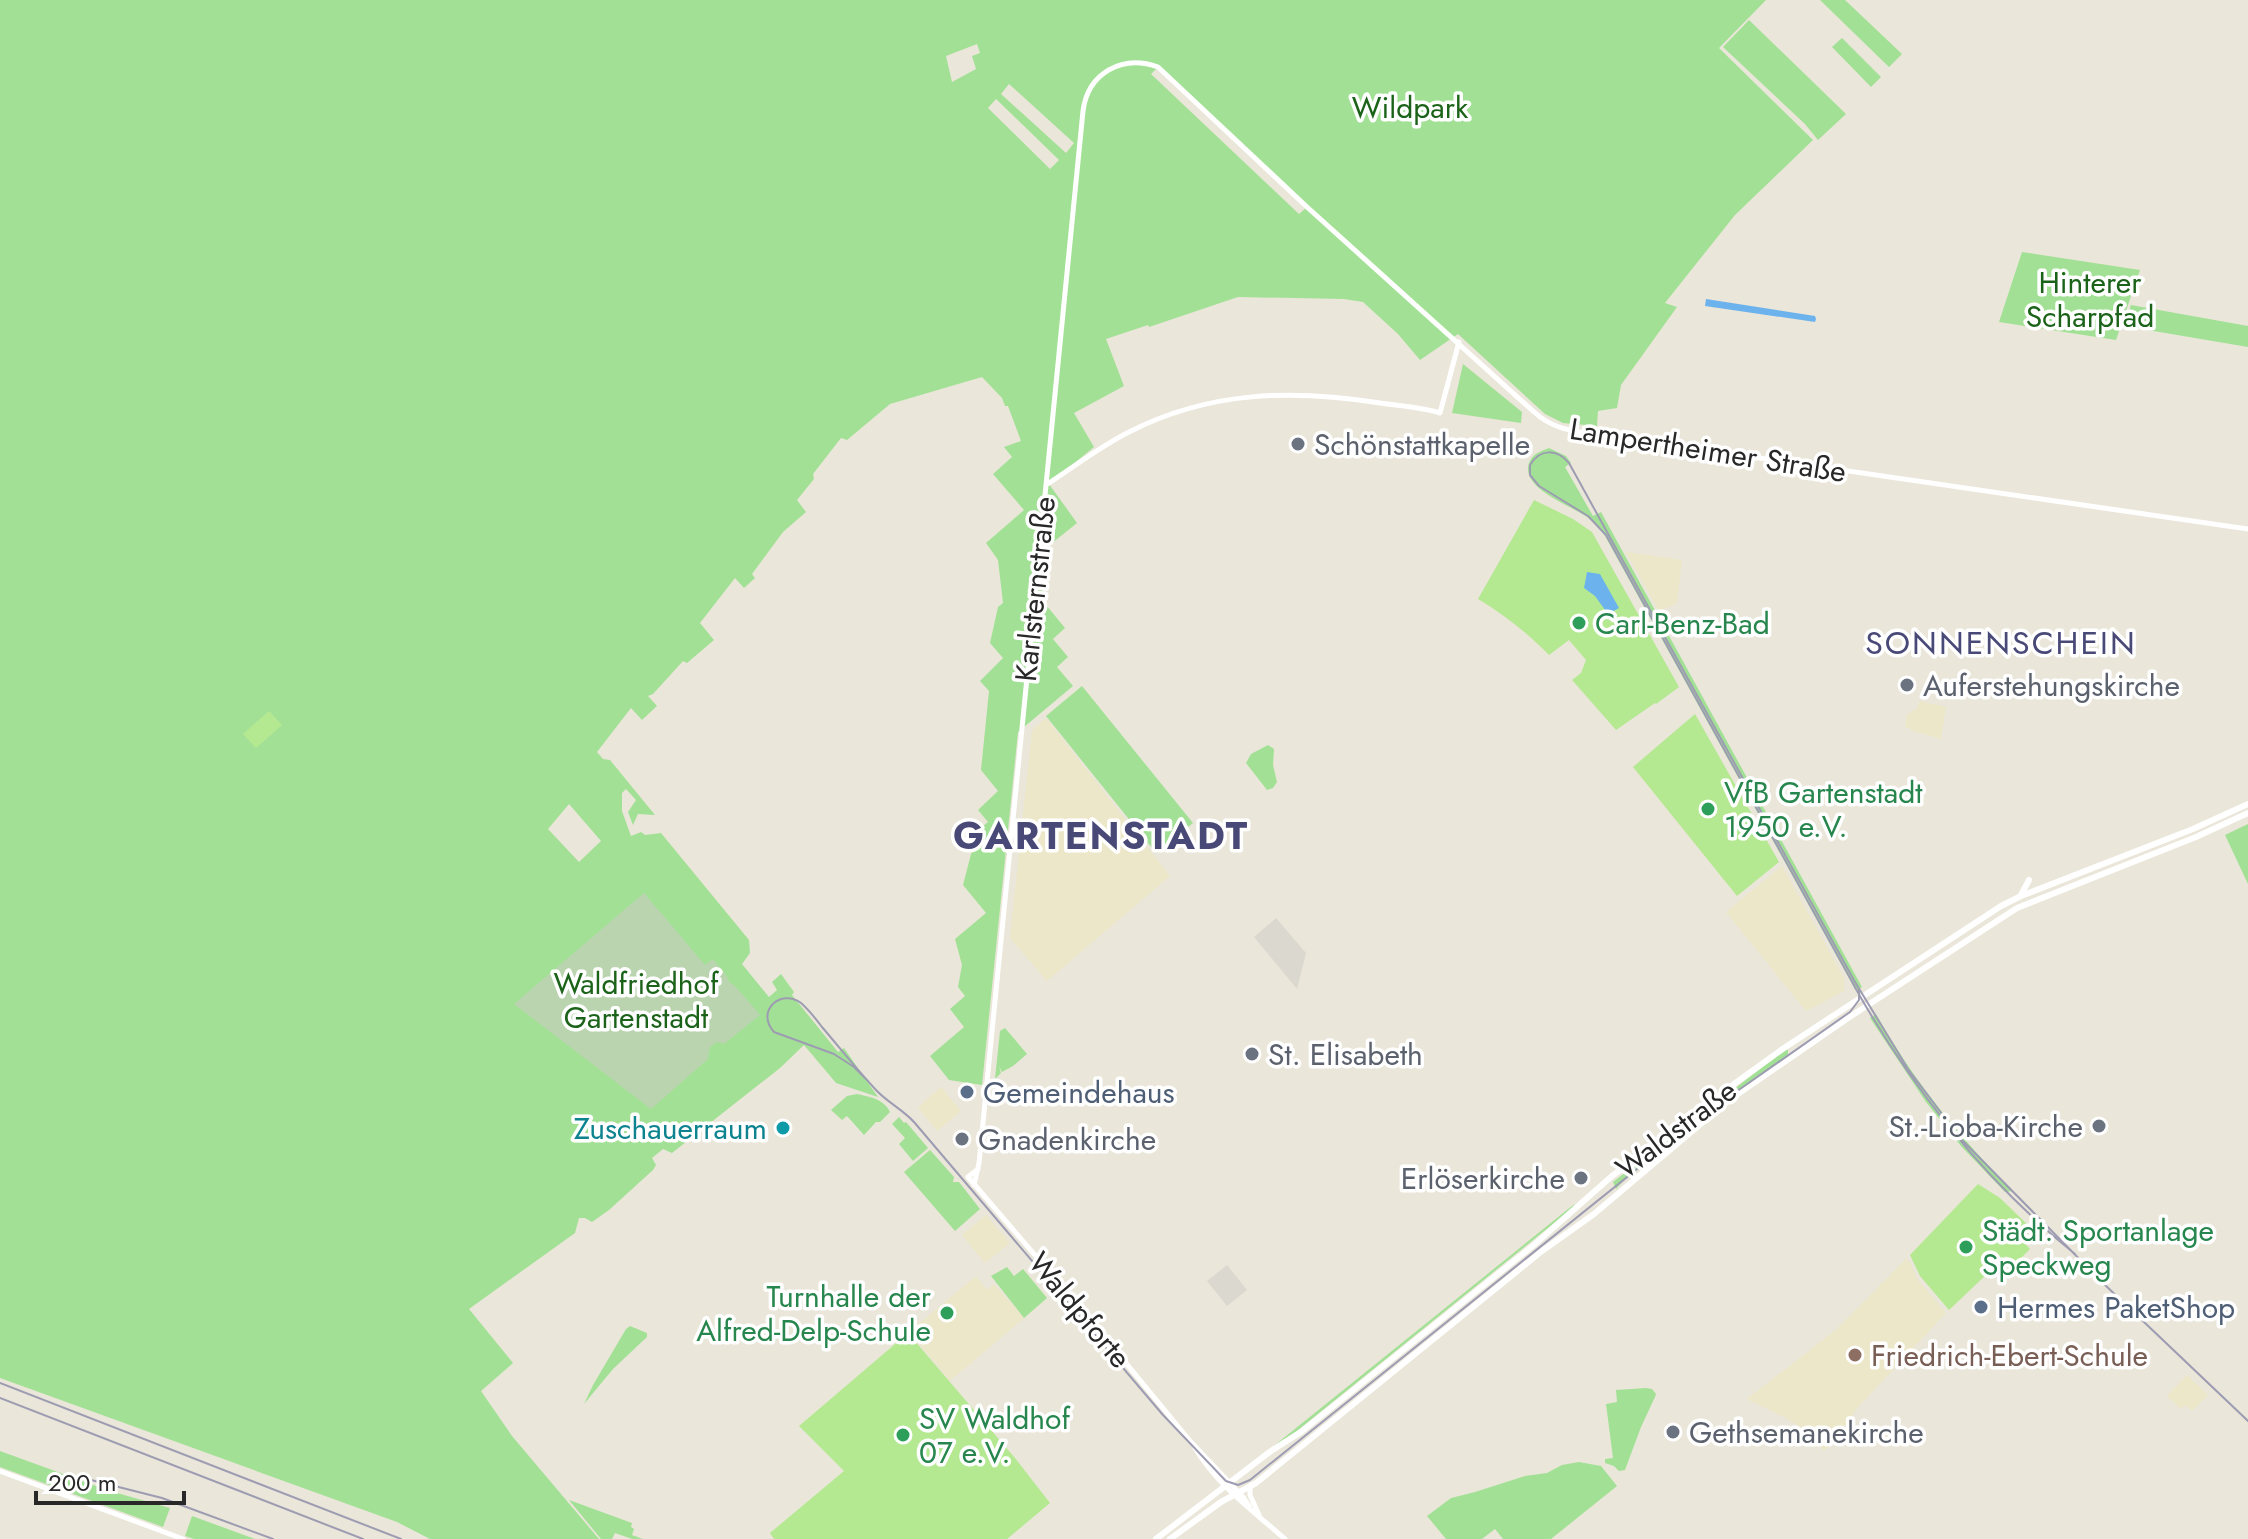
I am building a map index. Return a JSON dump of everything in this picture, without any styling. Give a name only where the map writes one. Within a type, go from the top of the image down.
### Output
[{"type":"main road","name":"Waldstraße","points":[[1156,1539],[1271,1451],[1301,1432],[1523,1254],[1627,1165],[1645,1155],[1777,1053],[2001,906],[2248,804]]},
{"type":"main road","points":[[2033,900],[2196,837],[2248,813]]},
{"type":"main road","points":[[2021,896],[2029,880]]},
{"type":"main road","name":"Waldstraße","points":[[1170,1539],[1235,1493],[1250,1487],[1542,1251],[1594,1214],[1729,1100],[1851,1016],[1879,1000],[1891,997],[1894,988],[2003,916],[2033,900]]},
{"type":"main road","points":[[2033,900],[2048,902]]},
{"type":"main road","points":[[1913,964],[1915,955]]},
{"type":"main road","points":[[1851,1016],[1863,1017]]},
{"type":"main road","points":[[1810,1053],[1820,1037]]},
{"type":"street","name":"Karlsternstraße","points":[[974,1185],[1084,104],[1090,87],[1111,67],[1135,62],[1158,67]]},
{"type":"street","name":"Lampertheimer Straße","points":[[1158,67],[1307,207],[1544,421],[1564,430],[2248,529]]},
{"type":"street","points":[[1045,485],[1097,449],[1131,431],[1172,414],[1229,399],[1290,394],[1347,398],[1440,413],[1459,342]]},
{"type":"street","name":"Waldpforte","points":[[978,1169],[968,1177],[974,1185],[1088,1317],[1193,1444],[1204,1462],[1285,1539]]},
{"type":"street","points":[[0,1471],[183,1539]]},
{"type":"street","points":[[1250,1487],[1259,1516]]},
{"type":"shaded area","points":[[1626,552],[1682,560],[1677,603],[1659,611]]},
{"type":"shaded area","points":[[1920,701],[1946,707],[1941,739],[1905,727],[1907,715],[1917,708]]},
{"type":"shaded area","points":[[1046,718],[1170,876],[1047,981],[1010,938],[1032,730]]},
{"type":"shaded area","points":[[1782,866],[1844,978],[1844,991],[1806,1011],[1726,912]]},
{"type":"shaded area","points":[[1276,918],[1306,953],[1297,989],[1254,937]]},
{"type":"shaded area","points":[[941,1087],[961,1111],[937,1131],[918,1107]]},
{"type":"shaded area","points":[[986,1215],[1010,1243],[985,1263],[962,1235]]},
{"type":"shaded area","name":"Friedrich-Ebert-Schule","points":[[1906,1259],[1917,1279],[1946,1313],[1859,1406],[1831,1445],[1824,1451],[1808,1433],[1786,1418],[1747,1399],[1837,1329]]},
{"type":"shaded area","points":[[1227,1265],[1247,1290],[1227,1306],[1207,1281]]},
{"type":"shaded area","points":[[976,1276],[987,1290],[994,1284],[1024,1318],[950,1381],[909,1332]]},
{"type":"shaded area","points":[[2187,1375],[2208,1395],[2192,1411],[2186,1405],[2181,1409],[2167,1396]]},
{"type":"green space","name":"Wildpark","points":[[0,0],[1766,0],[1719,48],[1813,140],[1735,215],[1665,303],[1677,307],[1621,385],[1617,408],[1598,411],[1597,426],[1563,423],[1545,414],[1458,334],[1420,360],[1398,334],[1363,302],[1238,297],[1106,339],[1124,386],[1074,413],[1094,447],[1049,484],[1077,523],[1046,548],[1042,600],[1065,628],[1053,639],[1068,657],[1057,667],[1073,686],[1018,732],[982,1085],[949,1080],[930,1056],[964,1027],[950,1009],[965,996],[958,987],[962,965],[955,939],[986,913],[963,885],[977,831],[988,822],[978,810],[998,791],[981,770],[989,691],[980,681],[1003,658],[990,643],[998,607],[1003,603],[998,560],[986,543],[1024,510],[993,474],[1012,457],[1004,447],[1021,441],[1008,406],[982,377],[890,404],[847,440],[841,438],[797,500],[806,512],[783,532],[752,574],[755,578],[744,588],[735,578],[700,623],[714,640],[687,663],[683,661],[648,696],[657,706],[642,720],[631,708],[597,752],[603,759],[610,760],[655,815],[638,814],[633,825],[628,812],[636,800],[626,789],[622,793],[622,811],[631,836],[641,832],[645,835],[661,833],[749,940],[750,953],[742,964],[769,997],[777,990],[772,982],[781,974],[794,992],[792,995],[838,1052],[844,1048],[878,1097],[836,1083],[804,1045],[780,1068],[672,1153],[663,1149],[652,1158],[656,1165],[653,1170],[609,1210],[592,1222],[579,1218],[575,1233],[469,1309],[513,1363],[481,1391],[512,1436],[599,1539],[430,1539],[397,1522],[0,1378]],"holes":[[[977,44],[980,53],[972,56],[976,69],[952,82],[946,56]],[[1157,68],[1307,207],[1299,214],[1151,74]],[[1009,84],[1074,143],[1066,153],[1001,94]],[[996,99],[1059,160],[1050,169],[988,108]],[[569,804],[601,841],[579,862],[548,829]]]},
{"type":"green space","points":[[1820,0],[1845,0],[1902,54],[1889,67]]},
{"type":"green space","points":[[1749,20],[1846,114],[1818,140],[1723,47]]},
{"type":"green space","points":[[1842,38],[1881,77],[1871,87],[1832,47]]},
{"type":"green space","name":"Hinterer Scharpfad","points":[[2022,252],[2140,270],[2116,340],[1999,322]]},
{"type":"green space","points":[[2131,305],[2248,326],[2248,347],[2124,326]]},
{"type":"green space","points":[[1463,364],[1522,412],[1521,423],[1452,413]]},
{"type":"green space","points":[[1549,448],[1566,456],[1571,463],[1565,467],[1593,516],[1601,512],[1862,987],[1856,991],[1605,536],[1587,517],[1548,495],[1532,480],[1528,472],[1530,460]]},
{"type":"green space","name":"Carl-Benz-Bad","points":[[1534,500],[1592,532],[1679,687],[1616,730],[1572,680],[1581,673],[1586,660],[1569,640],[1549,655],[1515,625],[1478,599]]},
{"type":"green space","points":[[1082,686],[1193,823],[1156,853],[1046,716]]},
{"type":"green space","points":[[269,711],[282,725],[256,748],[243,734]]},
{"type":"green space","name":"VfB Gartenstadt 1950 e.V.","points":[[1695,714],[1779,862],[1737,896],[1633,767]]},
{"type":"green space","points":[[1268,745],[1274,749],[1273,765],[1277,782],[1267,790],[1246,763],[1251,754]]},
{"type":"green space","points":[[2248,824],[2248,884],[2225,835]]},
{"type":"green space","name":"Waldfriedhof Gartenstadt","points":[[644,893],[705,965],[713,959],[729,982],[760,1015],[724,1044],[717,1042],[710,1047],[708,1059],[651,1109],[514,1004]]},
{"type":"green space","points":[[1876,1014],[1938,1107],[2013,1191],[2005,1192],[1961,1146],[1926,1102],[1870,1018]]},
{"type":"green space","points":[[1005,1028],[1027,1054],[1002,1072],[999,1066],[1001,1073],[995,1079],[1000,1031]]},
{"type":"green space","points":[[1788,1050],[1788,1058],[1738,1090],[1616,1189],[1613,1182]]},
{"type":"green space","points":[[857,1094],[880,1101],[890,1112],[864,1135],[847,1116],[842,1120],[831,1110],[847,1096]]},
{"type":"green space","points":[[899,1117],[928,1148],[913,1161],[899,1144],[905,1138],[892,1124]]},
{"type":"green space","points":[[930,1150],[954,1177],[953,1182],[959,1182],[980,1209],[955,1231],[904,1172]]},
{"type":"green space","name":"Städt. Sportanlage Speckweg","points":[[1978,1184],[2000,1198],[2032,1229],[2022,1240],[2030,1249],[2015,1264],[2006,1256],[1949,1310],[1920,1276],[1910,1255]]},
{"type":"green space","points":[[1580,1202],[1298,1430],[1270,1449],[1572,1206]]},
{"type":"green space","points":[[1007,1267],[1014,1276],[1023,1269],[1047,1298],[1024,1318],[991,1276]]},
{"type":"green space","points":[[630,1326],[647,1333],[647,1337],[613,1369],[584,1404],[626,1329]]},
{"type":"green space","name":"SV Waldhof 07 e.V.","points":[[908,1333],[1050,1503],[1007,1539],[774,1539],[770,1533],[844,1471],[799,1426]]},
{"type":"green space","points":[[1646,1388],[1656,1394],[1625,1470],[1619,1471],[1605,1463],[1605,1459],[1613,1458],[1606,1404],[1617,1402],[1616,1390]]},
{"type":"green space","points":[[0,1451],[110,1491],[170,1508],[163,1527],[0,1467]]},
{"type":"green space","points":[[1579,1462],[1601,1466],[1617,1486],[1551,1539],[1503,1539],[1495,1529],[1482,1539],[1446,1539],[1427,1516],[1451,1498]]},
{"type":"green space","points":[[569,1500],[632,1523],[632,1535],[643,1539],[615,1533],[612,1539],[601,1539]]},
{"type":"green space","points":[[192,1516],[255,1539],[194,1539],[185,1536]]},
{"type":"water","points":[[1706,299],[1815,316],[1816,319],[1815,322],[1705,306]]},
{"type":"water","points":[[1587,572],[1600,574],[1619,608],[1608,614],[1595,596],[1584,588]]},
{"type":"tram line","points":[[2075,1254],[2043,1226],[2012,1197],[1983,1167],[1930,1103],[1906,1069],[1861,998],[1606,535],[1588,516],[1539,486],[1530,475],[1530,465],[1534,459],[1549,452],[1569,463],[1855,982],[1908,1069],[1961,1139],[2104,1284],[2248,1421]]},
{"type":"tram line","points":[[868,1081],[854,1067],[834,1054],[774,1032],[767,1016],[773,1004],[786,998],[793,999],[807,1009],[876,1090],[914,1122],[1163,1415],[1226,1481],[1238,1485],[1250,1480],[1713,1108],[1850,1012],[1859,1000],[1859,989]]},
{"type":"railway","points":[[0,1383],[401,1539]]},
{"type":"railway","points":[[0,1398],[363,1539]]},
{"type":"railway","points":[[91,1480],[162,1498],[273,1539]]},
{"type":"place","name":"Schönstattkapelle","points":[[1298,444]]},
{"type":"place","name":"Carl-Benz-Bad","points":[[1579,623]]},
{"type":"place","name":"Auferstehungskirche","points":[[1907,685]]},
{"type":"place","name":"VfB Gartenstadt 1950 e.V.","points":[[1708,809]]},
{"type":"place","name":"St. Elisabeth","points":[[1252,1054]]},
{"type":"place","name":"Gemeindehaus","points":[[967,1092]]},
{"type":"place","name":"St.-Lioba-Kirche","points":[[2099,1126]]},
{"type":"place","name":"Zuschauerraum","points":[[783,1128]]},
{"type":"place","name":"Gnadenkirche","points":[[962,1139]]},
{"type":"place","name":"Erlöserkirche","points":[[1581,1178]]},
{"type":"place","name":"Städt. Sportanlage Speckweg","points":[[1966,1247]]},
{"type":"place","name":"Hermes PaketShop","points":[[1981,1307]]},
{"type":"place","name":"Turnhalle der Alfred-Delp-Schule","points":[[947,1313]]},
{"type":"place","name":"Friedrich-Ebert-Schule","points":[[1855,1355]]},
{"type":"place","name":"Gethsemanekirche","points":[[1673,1432]]},
{"type":"place","name":"SV Waldhof 07 e.V.","points":[[903,1435]]},
{"type":"district","name":"SONNENSCHEIN","points":[[2001,643]]},
{"type":"district","name":"GARTENSTADT","points":[[1101,835]]}]
